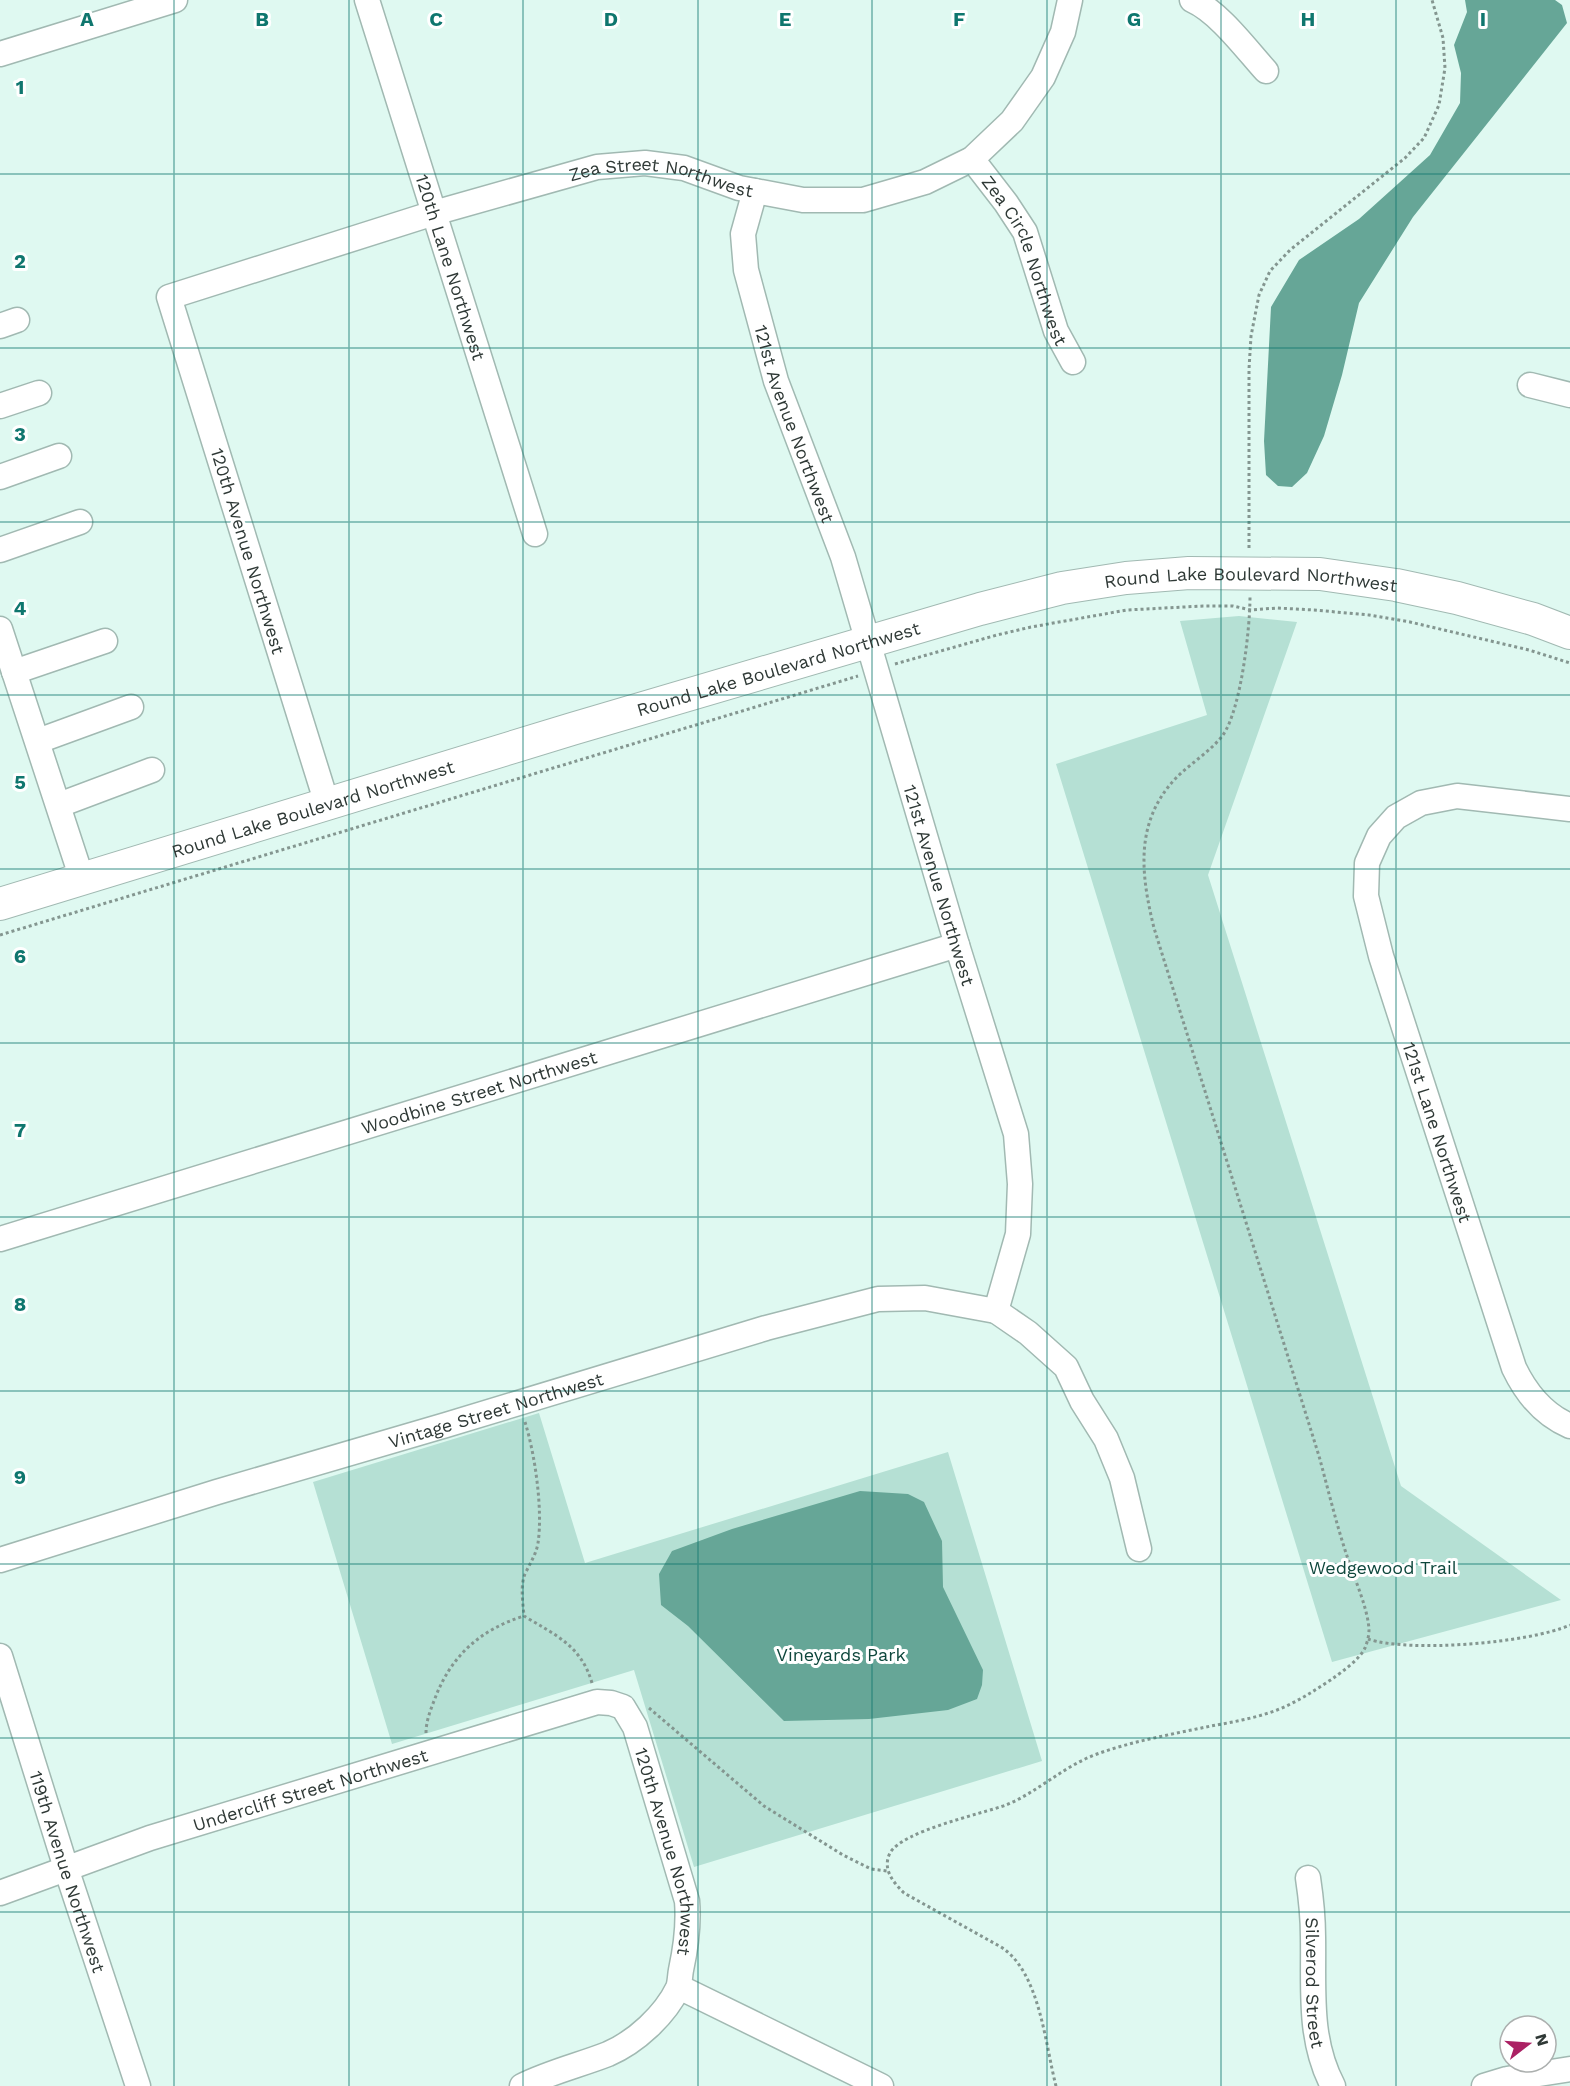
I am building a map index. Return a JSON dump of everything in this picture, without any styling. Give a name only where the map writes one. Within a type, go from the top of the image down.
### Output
[{"type":"main road","name":"Round Lake Boulevard Northwest","points":[[0,904],[327,804],[872,656],[1024,597],[1062,588],[1126,578],[1189,573],[1320,574],[1361,579],[1456,598],[1570,633]]},
{"type":"street","points":[[0,54],[175,0]]},
{"type":"street","name":"120th Lane Northwest","points":[[367,0],[535,534]]},
{"type":"street","name":"Zea Street Northwest","points":[[169,297],[434,213],[597,167],[645,163],[684,168],[739,188],[803,200],[863,200],[925,182],[972,159],[1012,121],[1043,77],[1063,32],[1070,0]]},
{"type":"street","points":[[1191,0],[1199,3],[1227,28],[1266,71]]},
{"type":"street","name":"Zea Circle Northwest","points":[[972,159],[1006,202],[1024,232],[1056,331],[1073,362]]},
{"type":"street","name":"121st Avenue Northwest","points":[[755,191],[743,234],[746,270],[776,381],[835,535],[957,945],[1016,1134],[1020,1184],[1018,1234],[996,1311]]},
{"type":"street","name":"120th Avenue Northwest","points":[[169,297],[327,804]]},
{"type":"street","points":[[1530,385],[1570,396]]},
{"type":"street","points":[[0,406],[39,393]]},
{"type":"street","points":[[0,477],[59,456]]},
{"type":"street","points":[[0,550],[80,522]]},
{"type":"street","points":[[0,629],[82,879]]},
{"type":"street","points":[[14,672],[105,641]]},
{"type":"street","points":[[38,741],[131,707]]},
{"type":"street","points":[[59,804],[152,770]]},
{"type":"street","name":"121st Lane Northwest","points":[[1561,1420],[1536,1402],[1524,1388],[1514,1368],[1381,956],[1366,896],[1367,863],[1379,836],[1396,817],[1421,802],[1457,796],[1570,809]]},
{"type":"street","name":"Woodbine Street Northwest","points":[[0,1239],[957,945]]},
{"type":"street","name":"Vintage Street Northwest","points":[[0,1560],[217,1492],[766,1328],[878,1299],[925,1298],[996,1311]]},
{"type":"street","points":[[996,1311],[1028,1333],[1066,1367],[1082,1401],[1106,1439],[1118,1468],[1139,1549]]},
{"type":"street","name":"119th Avenue Northwest","points":[[0,1656],[66,1869],[138,2086]]},
{"type":"street","name":"Undercliff Street Northwest","points":[[0,1893],[150,1839],[429,1752],[597,1702],[623,1707]]},
{"type":"street","name":"120th Avenue Northwest","points":[[522,2086],[540,2077],[611,2053],[637,2036],[659,2015],[679,1986],[685,1953],[687,1901],[635,1727],[623,1707]]},
{"type":"street","name":"Silverod Street","points":[[1308,1878],[1313,1912],[1314,2027],[1320,2054],[1333,2086]]},
{"type":"street","points":[[679,1986],[881,2086]]},
{"type":"street","points":[[1484,2086],[1507,2079],[1570,2069]]},
{"type":"path","points":[[1248,551],[1249,369],[1251,336],[1259,295],[1270,271],[1290,250],[1405,158],[1424,138],[1439,105],[1445,68],[1443,38],[1432,0]]},
{"type":"path","points":[[1056,2086],[1027,1975],[1011,1953],[903,1893],[887,1870],[891,1851],[909,1838],[930,1829],[1006,1804],[1029,1793],[1065,1768],[1083,1759],[1124,1746],[1257,1717],[1297,1701],[1348,1666],[1362,1653],[1368,1639],[1366,1617],[1342,1542],[1319,1456],[1154,928],[1143,872],[1148,827],[1163,794],[1192,762],[1222,735],[1232,714],[1241,675],[1251,610],[1250,602]]},
{"type":"path","points":[[0,935],[872,656],[1117,612],[1233,606],[1251,610],[1277,608],[1369,615],[1410,622],[1529,650],[1570,663]]},
{"type":"path","points":[[520,1403],[533,1454],[538,1517],[538,1542],[535,1556],[523,1582],[524,1616]]},
{"type":"path","points":[[429,1752],[426,1738],[428,1719],[440,1684],[453,1661],[478,1639],[502,1623],[524,1616],[560,1638],[581,1657],[597,1702]]},
{"type":"path","points":[[1368,1639],[1386,1644],[1465,1644],[1536,1635],[1570,1625]]},
{"type":"path","points":[[623,1707],[643,1705],[654,1711],[764,1806],[843,1855],[872,1869],[887,1870]]},
{"type":"green space","name":"Wedgewood Trail","points":[[1239,616],[1297,622],[1208,875],[1401,1486],[1561,1600],[1332,1662],[1056,764],[1207,715],[1180,621]]},
{"type":"green space","name":"Vineyards Park","points":[[539,1413],[585,1563],[948,1452],[1042,1761],[694,1867],[634,1670],[392,1744],[313,1482]]},
{"type":"shaded area","points":[[1465,0],[1555,0],[1562,5],[1567,23],[1413,217],[1359,303],[1342,375],[1324,436],[1307,473],[1292,487],[1278,486],[1266,475],[1264,441],[1271,307],[1299,260],[1359,219],[1430,155],[1460,103],[1461,73],[1454,45],[1467,12]]},
{"type":"shaded area","points":[[860,1491],[908,1494],[924,1502],[942,1541],[943,1587],[983,1670],[982,1685],[977,1699],[948,1710],[869,1719],[784,1721],[688,1626],[661,1605],[659,1574],[672,1551],[732,1529]]}]
